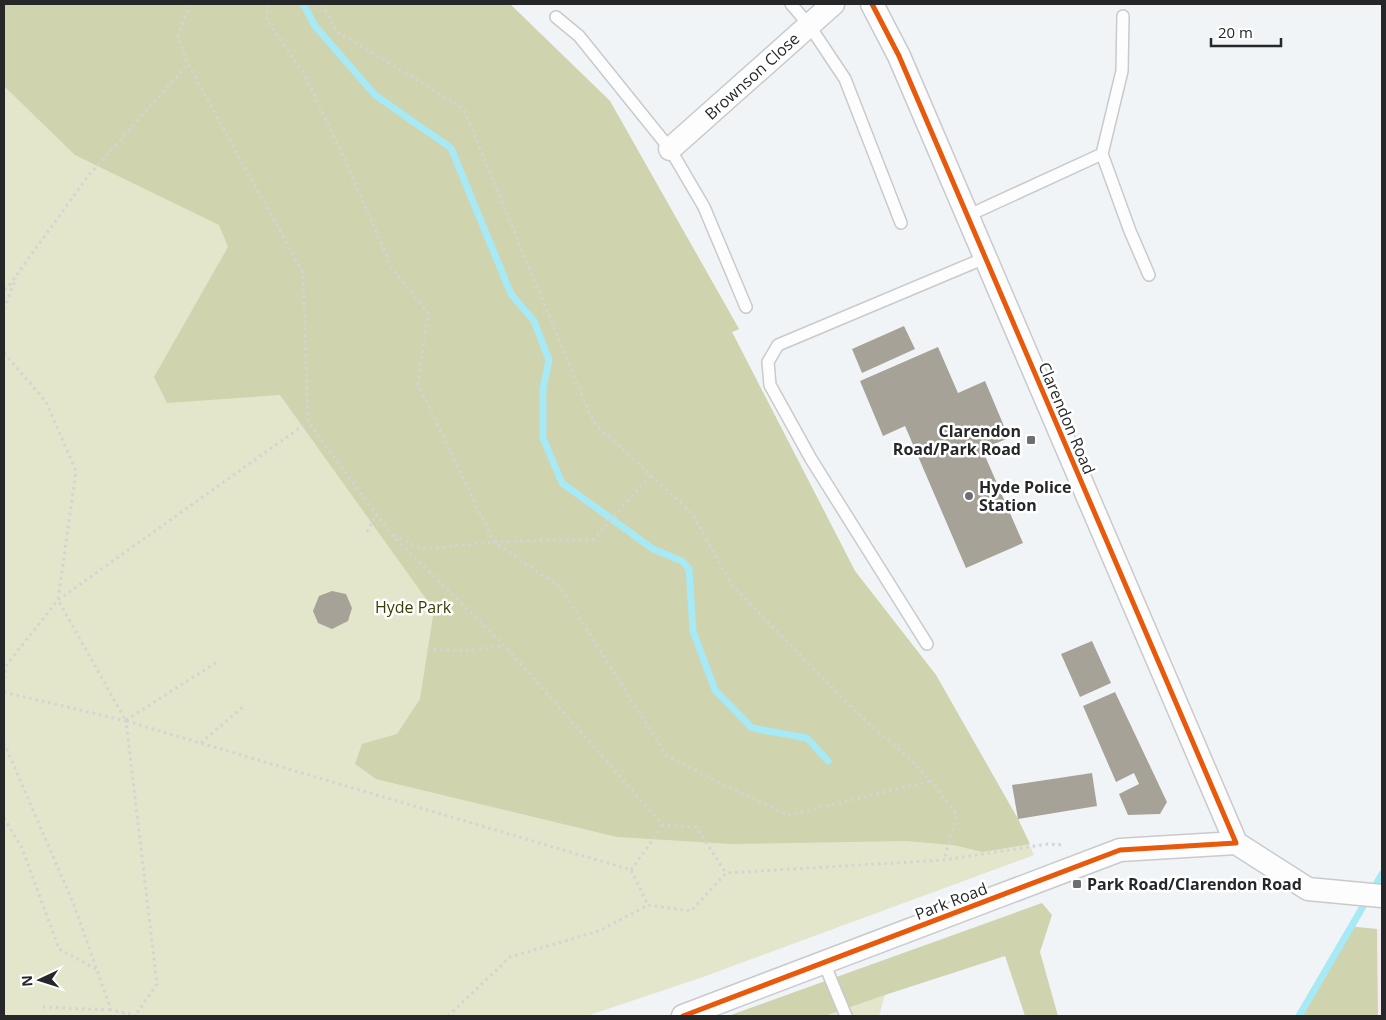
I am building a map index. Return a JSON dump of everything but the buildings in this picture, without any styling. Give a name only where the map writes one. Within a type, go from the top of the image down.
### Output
[{"type":"street","name":"Brownson Close","points":[[670,149],[833,4]]},
{"type":"street","name":"Clarendon Road","points":[[872,4],[899,56],[1236,843]]},
{"type":"street","points":[[1236,843],[1308,889],[1382,896]]},
{"type":"street","name":"Park Road","points":[[683,1016],[1120,850],[1236,843]]},
{"type":"lane","points":[[791,4],[809,25],[845,79],[901,223]]},
{"type":"lane","points":[[1123,16],[1122,71],[1102,154],[1130,232],[1149,276]]},
{"type":"lane","points":[[556,17],[579,36],[670,149],[704,206],[746,308]]},
{"type":"lane","points":[[967,216],[1102,154]]},
{"type":"lane","points":[[927,644],[811,459],[770,385],[768,362],[778,345],[985,258]]},
{"type":"lane","points":[[824,963],[846,1016]]},
{"type":"path","points":[[190,4],[178,37],[188,64],[304,273],[308,422],[391,534],[505,646],[663,825],[696,827],[726,873]]},
{"type":"path","points":[[267,4],[267,20],[304,73],[392,268],[428,313],[418,384],[494,542],[560,587],[666,756],[788,815],[932,781]]},
{"type":"path","points":[[322,4],[336,31],[463,108],[593,422],[692,513],[732,585],[854,710],[932,781],[957,815],[944,860]]},
{"type":"path","points":[[4,289],[8,287],[88,176],[188,64]]},
{"type":"path","points":[[4,309],[18,273]]},
{"type":"path","points":[[4,353],[46,402],[76,470],[58,600],[126,720],[157,984],[136,1016],[111,1010],[43,1006]]},
{"type":"path","points":[[4,679],[7,664],[58,600],[308,422]]},
{"type":"path","points":[[391,534],[422,549],[494,542],[594,539],[651,474]]},
{"type":"path","points":[[367,532],[376,514]]},
{"type":"path","points":[[427,649],[465,651],[505,646]]},
{"type":"path","points":[[126,720],[217,662]]},
{"type":"path","points":[[4,692],[126,720],[631,870],[648,905]]},
{"type":"path","points":[[200,743],[245,705]]},
{"type":"path","points":[[4,743],[74,905],[111,1010]]},
{"type":"path","points":[[4,818],[22,848],[59,948],[98,970]]},
{"type":"path","points":[[631,870],[663,825]]},
{"type":"path","points":[[448,1016],[510,957],[599,931],[648,905],[691,911],[726,873],[944,860],[1048,844],[1066,846]]},
{"type":"shaded area","points":[[1377,929],[1382,929],[1382,1016],[1378,1016]]},
{"type":"green space","name":"Hyde Park","points":[[4,4],[510,4],[610,101],[739,329],[732,332],[855,571],[936,675],[1018,819],[1034,855],[703,977],[587,1016],[4,1016]]},
{"type":"green space","points":[[4,4],[510,4],[610,101],[739,329],[732,332],[855,571],[936,675],[1018,819],[1030,844],[983,852],[953,845],[906,841],[732,844],[617,837],[376,779],[355,764],[362,744],[397,734],[420,699],[434,610],[280,395],[167,403],[154,377],[228,247],[219,225],[75,155],[4,86]]},
{"type":"green space","points":[[1042,903],[1052,915],[1040,952],[1058,1016],[1025,1016],[1005,956],[825,1016],[728,1016]]},
{"type":"green space","points":[[1348,926],[1377,929],[1378,1016],[1297,1016]]},
{"type":"green space","points":[[885,995],[879,1016],[825,1016]]},
{"type":"waterway","points":[[303,4],[315,26],[375,95],[451,148],[511,294],[534,321],[549,360],[543,389],[543,438],[562,483],[653,549],[682,561],[689,569],[693,631],[715,690],[752,728],[807,738],[828,761]]},
{"type":"waterway","points":[[1299,1016],[1382,874]]},
{"type":"cycle path","points":[[683,1016],[1120,850],[1236,843],[899,56],[872,4]]},
{"type":"place","name":"Clarendon Road/Park Road","points":[[1031,440]]},
{"type":"place","name":"Hyde Police Station","points":[[969,496]]},
{"type":"place","name":"Park Road/Clarendon Road","points":[[1077,884]]}]
